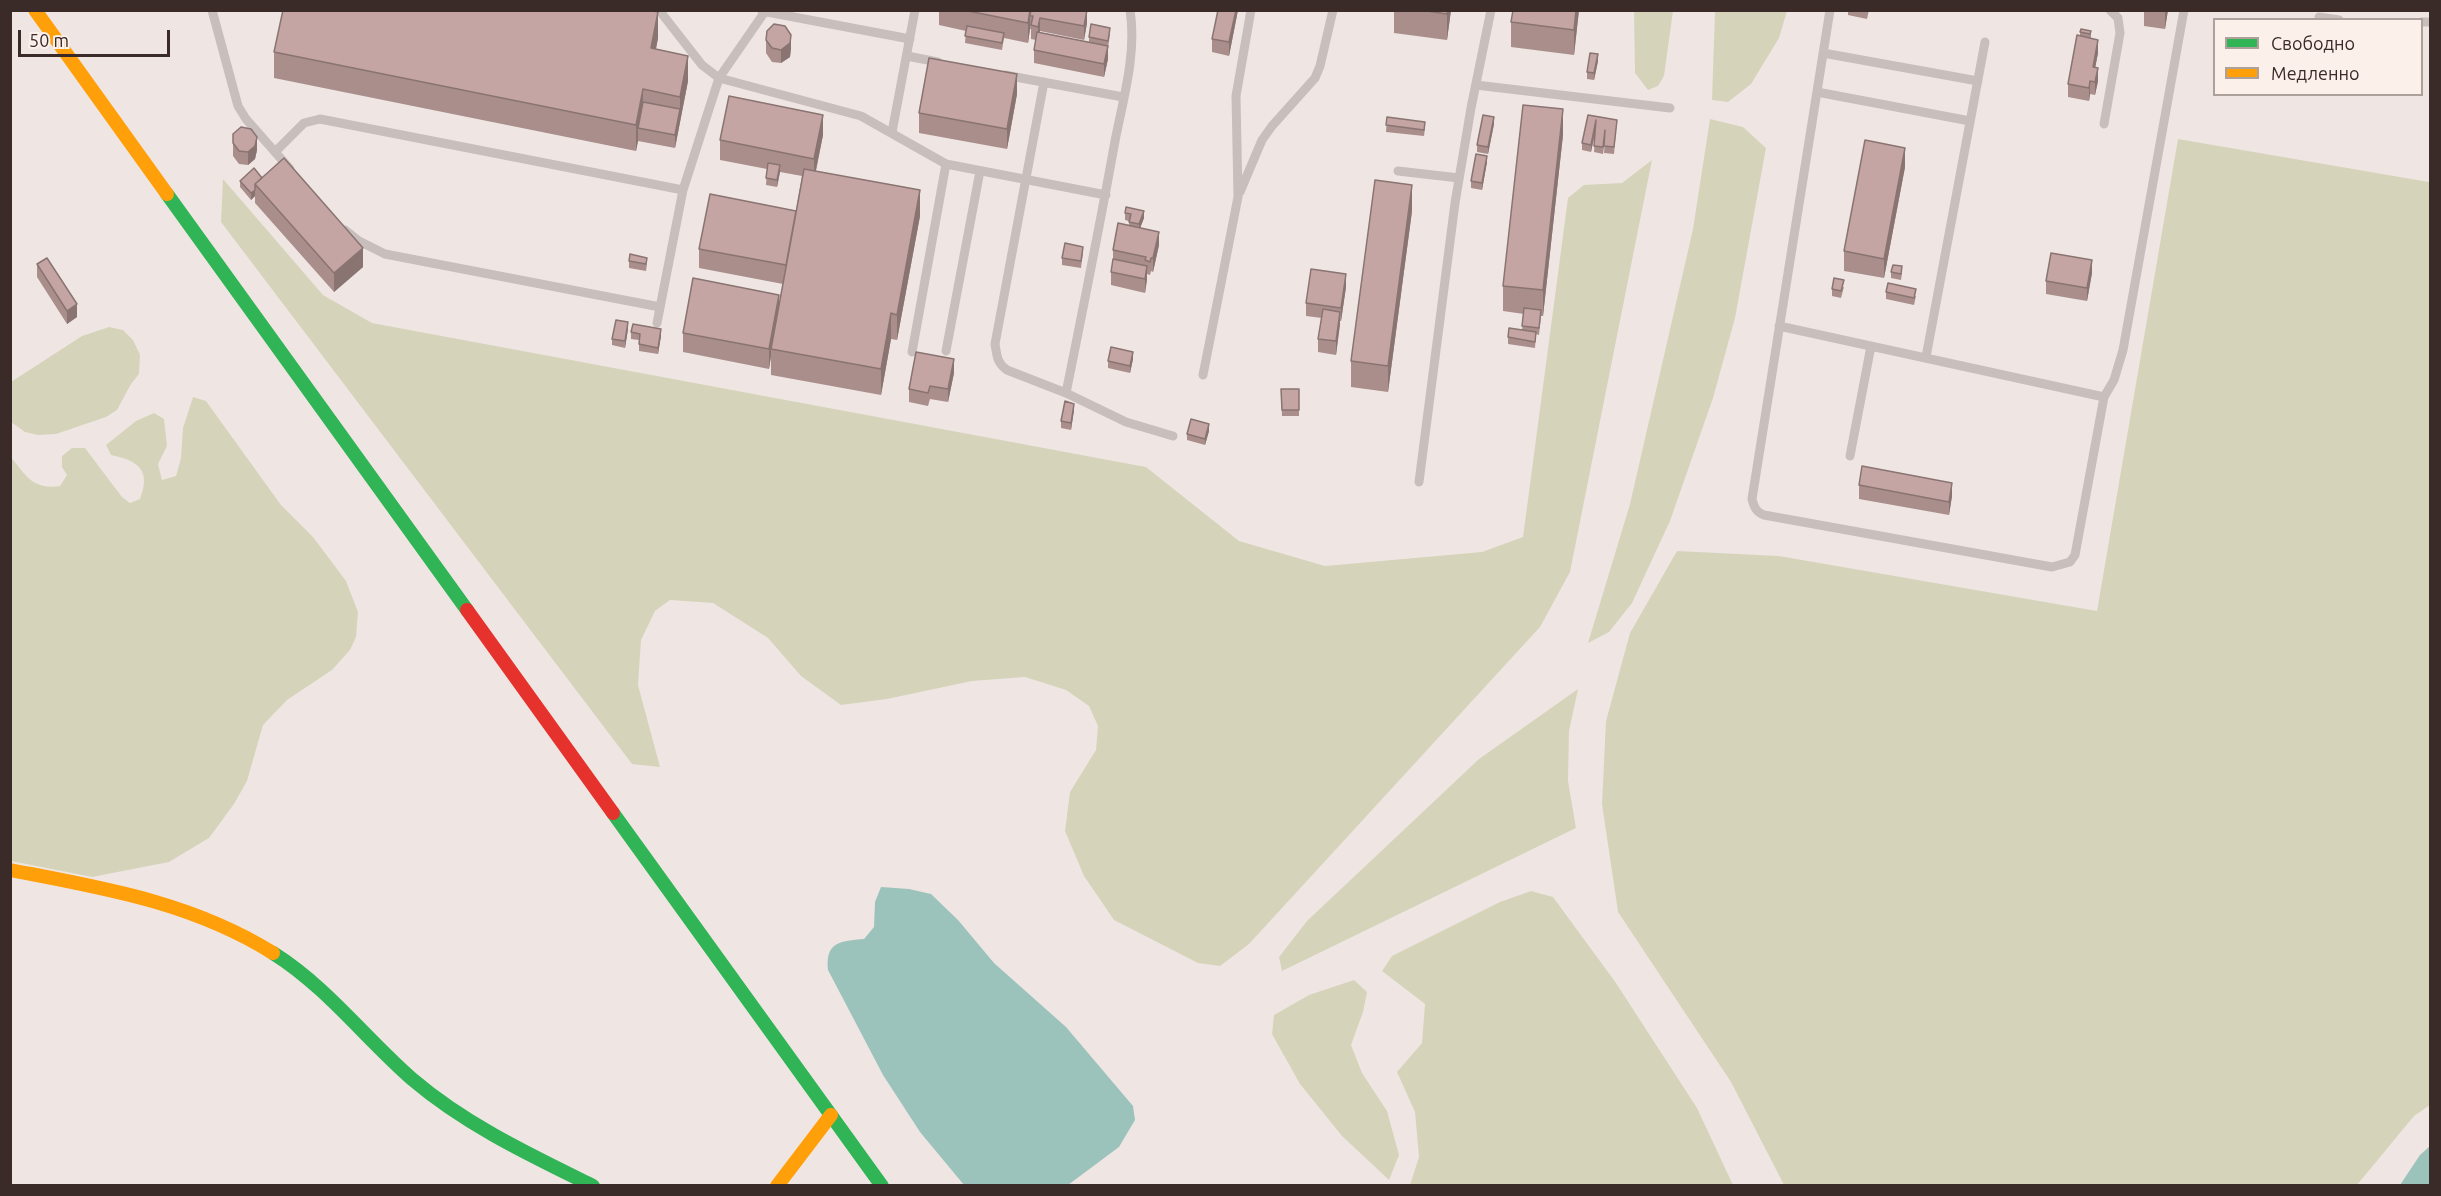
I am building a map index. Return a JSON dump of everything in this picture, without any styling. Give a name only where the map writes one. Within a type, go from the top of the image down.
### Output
[{"type":"main road","points":[[35,10],[882,1185]]},
{"type":"main road","points":[[10,870],[140,896],[220,925],[267,949],[305,975],[411,1078],[453,1113],[497,1139],[593,1185]]},
{"type":"main road","points":[[777,1185],[831,1115]]},
{"type":"lane","points":[[212,10],[238,106],[246,119],[299,179]]},
{"type":"lane","points":[[658,10],[702,65],[719,78],[861,116],[946,164],[1106,195]]},
{"type":"lane","points":[[760,10],[910,39]]},
{"type":"lane","points":[[892,132],[915,10]]},
{"type":"lane","points":[[1066,393],[1124,97],[1132,45],[1133,29],[1130,10]]},
{"type":"lane","points":[[1238,197],[1236,96],[1251,10]]},
{"type":"lane","points":[[1203,375],[1238,197],[1262,140],[1315,78],[1333,10]]},
{"type":"lane","points":[[1419,482],[1459,178],[1491,10]]},
{"type":"lane","points":[[1830,10],[1752,499],[1758,512],[1764,515],[2052,567],[2070,562],[2075,555],[2104,397],[2114,380],[2123,350],[2184,10]]},
{"type":"lane","points":[[2104,124],[2120,33],[2118,18],[2110,10]]},
{"type":"lane","points":[[657,323],[684,189],[719,78],[766,11]]},
{"type":"lane","points":[[2319,17],[2326,18]]},
{"type":"lane","points":[[1926,357],[1985,42]]},
{"type":"lane","points":[[1823,53],[1978,81]]},
{"type":"lane","points":[[907,56],[952,65]]},
{"type":"lane","points":[[998,73],[1124,97]]},
{"type":"lane","points":[[1044,82],[995,344],[997,357],[1000,365],[1006,370],[1066,393],[1126,422],[1173,436]]},
{"type":"lane","points":[[1476,85],[1670,108]]},
{"type":"lane","points":[[1816,92],[1970,121]]},
{"type":"lane","points":[[275,152],[304,123],[320,119],[684,189]]},
{"type":"lane","points":[[912,352],[946,164]]},
{"type":"lane","points":[[946,351],[980,171]]},
{"type":"lane","points":[[1398,171],[1459,178]]},
{"type":"lane","points":[[338,223],[359,241],[385,254],[660,307]]},
{"type":"lane","points":[[1779,326],[2104,397]]},
{"type":"lane","points":[[1850,456],[1871,346]]},
{"type":"green space","points":[[1634,11],[1673,11],[1664,76],[1658,86],[1648,90],[1635,73]]},
{"type":"green space","points":[[1715,11],[1787,11],[1779,38],[1751,84],[1728,102],[1712,100]]},
{"type":"green space","points":[[1710,119],[1743,127],[1766,148],[1735,318],[1713,398],[1670,521],[1632,603],[1609,632],[1588,643],[1630,504],[1693,229]]},
{"type":"green space","points":[[2178,139],[2429,182],[2430,1105],[2414,1116],[2357,1185],[1784,1185],[1731,1082],[1618,912],[1602,804],[1606,721],[1630,633],[1677,551],[1779,556],[2097,611]]},
{"type":"green space","points":[[1652,160],[1570,572],[1540,627],[1249,944],[1220,966],[1198,963],[1114,920],[1084,876],[1065,831],[1070,792],[1096,750],[1098,726],[1089,706],[1066,690],[1025,677],[972,681],[887,699],[841,705],[801,676],[768,638],[713,603],[670,600],[655,611],[641,640],[638,685],[660,767],[632,764],[221,222],[223,179],[323,295],[372,323],[1146,467],[1239,541],[1325,566],[1482,552],[1523,537],[1568,198],[1584,185],[1622,183]]},
{"type":"green space","points":[[109,327],[123,330],[133,340],[140,355],[139,374],[117,410],[106,417],[56,434],[38,435],[25,432],[11,422],[11,382],[82,336]]},
{"type":"green space","points":[[193,397],[206,401],[281,505],[313,537],[346,581],[358,612],[356,637],[350,650],[332,670],[287,700],[263,725],[247,781],[234,804],[209,838],[169,862],[92,877],[11,861],[10,456],[30,480],[43,486],[60,486],[67,475],[62,467],[62,456],[72,448],[85,448],[122,497],[130,503],[140,499],[144,481],[143,474],[140,468],[129,460],[111,455],[106,445],[136,421],[154,413],[164,419],[167,446],[158,464],[162,480],[176,476],[181,458],[183,428]]},
{"type":"green space","points":[[1578,689],[1569,731],[1568,781],[1576,828],[1282,971],[1279,957],[1307,921],[1479,759]]},
{"type":"green space","points":[[1531,891],[1553,897],[1616,983],[1697,1108],[1733,1185],[1410,1185],[1419,1157],[1415,1112],[1397,1072],[1422,1043],[1425,1004],[1382,971],[1392,956],[1500,902]]},
{"type":"green space","points":[[1354,980],[1367,992],[1363,1012],[1351,1045],[1362,1073],[1387,1111],[1399,1155],[1389,1180],[1342,1136],[1300,1084],[1272,1034],[1274,1015],[1309,995]]},
{"type":"water","points":[[881,887],[909,889],[931,894],[958,920],[994,963],[1066,1027],[1133,1106],[1135,1120],[1119,1147],[1068,1185],[964,1185],[920,1132],[883,1075],[828,970],[829,954],[832,948],[841,942],[864,939],[874,927],[875,902]]},
{"type":"water","points":[[2430,1146],[2430,1185],[2400,1185],[2420,1155]]},
{"type":"building","points":[[283,10],[649,10],[658,12],[651,48],[688,56],[680,97],[643,89],[636,125],[274,52]]},
{"type":"building","points":[[963,10],[1030,10],[1028,23]]},
{"type":"building","points":[[1031,10],[1087,10],[1084,26],[1040,18],[1038,27],[1031,25],[1033,16],[1030,16]]},
{"type":"building","points":[[1218,10],[1236,10],[1229,42],[1212,39]]},
{"type":"building","points":[[1420,10],[1447,10],[1447,14]]},
{"type":"building","points":[[1513,10],[1576,10],[1574,30],[1511,22]]},
{"type":"building","points":[[774,24],[785,26],[791,35],[790,43],[781,50],[772,48],[766,40],[767,31]]},
{"type":"building","points":[[1091,24],[1110,28],[1108,41],[1089,37]]},
{"type":"building","points":[[967,26],[1004,33],[1002,43],[965,36]]},
{"type":"building","points":[[2081,29],[2091,31],[2090,34],[2080,32]]},
{"type":"building","points":[[1037,32],[1108,46],[1104,64],[1034,50]]},
{"type":"building","points":[[2077,35],[2098,40],[2093,67],[2098,68],[2095,82],[2090,81],[2089,88],[2068,84]]},
{"type":"building","points":[[1590,53],[1598,54],[1594,73],[1587,72]]},
{"type":"building","points":[[929,58],[1017,74],[1007,129],[919,113]]},
{"type":"building","points":[[729,96],[823,115],[814,159],[720,140]]},
{"type":"building","points":[[643,102],[680,109],[675,135],[638,128]]},
{"type":"building","points":[[1523,105],[1563,109],[1543,290],[1503,286]]},
{"type":"building","points":[[1483,115],[1494,117],[1488,147],[1477,145]]},
{"type":"building","points":[[1588,115],[1617,120],[1614,147],[1604,146],[1605,130],[1603,147],[1594,146],[1596,120],[1591,145],[1582,143]]},
{"type":"building","points":[[1387,117],[1425,122],[1424,130],[1386,125]]},
{"type":"building","points":[[241,127],[251,129],[257,137],[255,146],[248,152],[239,151],[233,143],[233,134]]},
{"type":"building","points":[[1865,140],[1905,148],[1884,259],[1844,251]]},
{"type":"building","points":[[1476,154],[1487,156],[1482,183],[1471,181]]},
{"type":"building","points":[[284,158],[363,248],[334,273],[255,184]]},
{"type":"building","points":[[768,163],[780,165],[777,180],[766,178]]},
{"type":"building","points":[[254,168],[262,178],[255,184],[255,190],[251,193],[240,181]]},
{"type":"building","points":[[804,169],[920,190],[897,315],[891,313],[881,369],[771,349]]},
{"type":"building","points":[[1375,180],[1412,185],[1388,366],[1351,361]]},
{"type":"building","points":[[710,194],[796,211],[786,265],[699,249]]},
{"type":"building","points":[[1126,207],[1144,211],[1139,224],[1129,222],[1131,214],[1125,213]]},
{"type":"building","points":[[1118,223],[1159,232],[1150,262],[1145,260],[1146,257],[1113,250]]},
{"type":"building","points":[[1065,243],[1083,247],[1081,261],[1062,258]]},
{"type":"building","points":[[2051,253],[2092,260],[2087,288],[2046,281]]},
{"type":"building","points":[[630,254],[647,258],[646,264],[629,261]]},
{"type":"building","points":[[47,258],[77,304],[67,311],[37,264]]},
{"type":"building","points":[[1113,259],[1147,266],[1145,279],[1111,272]]},
{"type":"building","points":[[1893,265],[1902,266],[1901,274],[1891,272]]},
{"type":"building","points":[[1311,269],[1346,274],[1341,308],[1306,303]]},
{"type":"building","points":[[693,278],[779,295],[769,349],[683,333]]},
{"type":"building","points":[[1834,278],[1844,280],[1841,291],[1832,289]]},
{"type":"building","points":[[1888,283],[1916,289],[1914,298],[1886,292]]},
{"type":"building","points":[[1524,308],[1541,310],[1539,328],[1522,326]]},
{"type":"building","points":[[1323,309],[1340,312],[1336,341],[1318,339]]},
{"type":"building","points":[[616,320],[628,322],[625,341],[612,339]]},
{"type":"building","points":[[633,324],[661,329],[658,348],[639,344],[640,334],[631,332]]},
{"type":"building","points":[[1509,328],[1536,332],[1535,342],[1508,337]]},
{"type":"building","points":[[1111,347],[1133,352],[1130,366],[1108,361]]},
{"type":"building","points":[[916,352],[954,359],[948,389],[930,386],[928,393],[909,389]]},
{"type":"building","points":[[1281,389],[1299,389],[1299,410],[1282,410]]},
{"type":"building","points":[[1065,401],[1074,404],[1071,423],[1061,421]]},
{"type":"building","points":[[1191,419],[1209,424],[1205,439],[1187,434]]},
{"type":"building","points":[[1862,466],[1952,483],[1949,502],[1859,485]]},
{"type":"traffic: fast","points":[[167,194],[467,610]]},
{"type":"traffic: fast","points":[[613,813],[882,1186]]},
{"type":"traffic: fast","points":[[273,953],[311,981],[395,1063],[433,1096],[499,1138],[593,1186]]},
{"type":"traffic: slow","points":[[35,10],[167,194]]},
{"type":"traffic: slow","points":[[10,870],[79,883],[178,909],[210,921],[273,953]]},
{"type":"traffic: slow","points":[[777,1186],[831,1115]]},
{"type":"traffic: jam","points":[[467,610],[613,813]]}]
